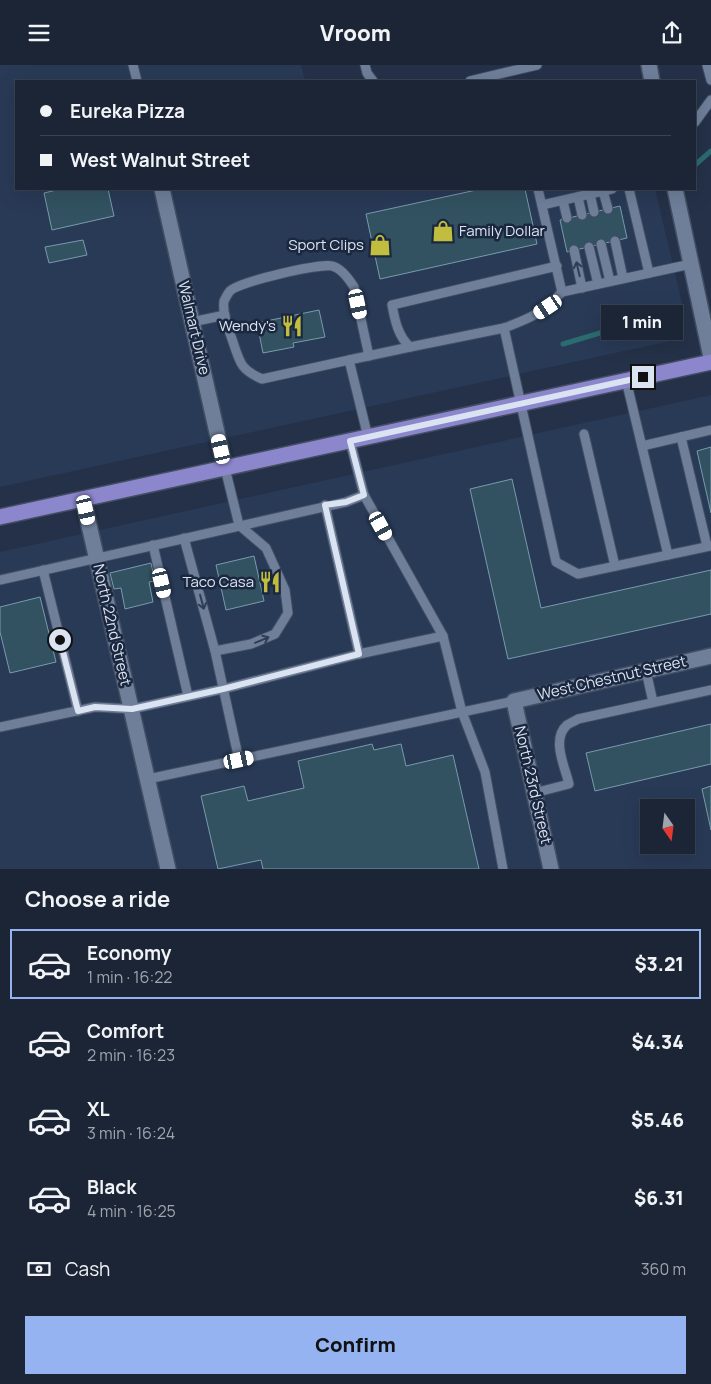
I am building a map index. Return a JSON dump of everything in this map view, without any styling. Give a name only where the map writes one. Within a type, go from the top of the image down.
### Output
[{"type":"main road","points":[[0,517],[711,362]]},
{"type":"street","points":[[649,65],[652,80]]},
{"type":"street","name":"Walmart Drive","points":[[162,190],[226,468]]},
{"type":"street","points":[[675,190],[711,357]]},
{"type":"street","name":"North 22nd Street","points":[[83,499],[168,869]]},
{"type":"street","name":"West Chestnut Street","points":[[514,701],[711,656]]},
{"type":"street","name":"North 23rd Street","points":[[514,701],[551,869]]},
{"type":"lane","points":[[134,65],[137,80]]},
{"type":"lane","points":[[365,65],[367,73],[372,80]]},
{"type":"lane","points":[[474,80],[537,65]]},
{"type":"lane","points":[[707,65],[711,80]]},
{"type":"lane","points":[[696,121],[711,100]]},
{"type":"lane","points":[[538,190],[562,292]]},
{"type":"lane","points":[[542,205],[607,190],[608,209]]},
{"type":"lane","points":[[629,190],[649,273]]},
{"type":"lane","points":[[590,194],[594,212]]},
{"type":"lane","points":[[578,197],[582,215]]},
{"type":"lane","points":[[563,201],[567,218]]},
{"type":"lane","points":[[615,241],[623,279]]},
{"type":"lane","points":[[601,244],[610,281]]},
{"type":"lane","points":[[589,247],[598,284]]},
{"type":"lane","points":[[574,250],[582,287]]},
{"type":"lane","points":[[369,356],[354,287],[348,277],[333,266],[301,269],[242,284],[230,291],[224,301],[225,315],[240,362],[248,373],[262,379],[504,328],[533,318],[548,307],[562,292],[691,264]]},
{"type":"lane","points":[[410,347],[402,340],[392,305],[557,266]]},
{"type":"lane","points":[[192,322],[225,315]]},
{"type":"lane","points":[[504,328],[556,562],[578,575],[709,546],[681,437]]},
{"type":"lane","points":[[349,360],[368,437]]},
{"type":"lane","points":[[626,380],[668,555]]},
{"type":"lane","points":[[642,446],[711,430]]},
{"type":"lane","points":[[584,433],[615,566]]},
{"type":"lane","points":[[350,441],[364,495],[443,636],[462,712],[485,772],[503,869]]},
{"type":"lane","points":[[215,651],[251,644],[275,634],[288,613],[285,590],[266,548],[239,525],[226,468]]},
{"type":"lane","points":[[0,580],[325,505],[346,502],[364,495]]},
{"type":"lane","points":[[325,505],[359,654]]},
{"type":"lane","points":[[184,538],[215,651],[239,760]]},
{"type":"lane","points":[[153,545],[188,696]]},
{"type":"lane","points":[[43,570],[78,711]]},
{"type":"lane","points":[[0,727],[95,707],[132,709],[223,689],[359,654],[443,636]]},
{"type":"lane","points":[[646,671],[653,702]]},
{"type":"lane","points":[[534,793],[570,784],[559,744],[561,733],[566,726],[578,719],[711,690]]},
{"type":"lane","points":[[148,779],[514,701]]},
{"type":"shaded area","points":[[0,65],[301,65],[305,80],[15,80],[15,190],[655,190],[682,303],[683,328],[675,340],[0,487]]},
{"type":"shaded area","points":[[711,395],[711,869],[0,869],[0,552]]},
{"type":"building","points":[[57,190],[108,190],[114,216],[52,230],[44,193]]},
{"type":"building","points":[[476,190],[525,190],[537,244],[380,279],[366,214]]},
{"type":"building","points":[[620,206],[627,238],[567,252],[560,220]]},
{"type":"building","points":[[83,240],[87,255],[49,263],[45,247]]},
{"type":"building","points":[[319,310],[325,337],[293,343],[294,347],[263,353],[257,323]]},
{"type":"building","points":[[711,447],[711,513],[697,451]]},
{"type":"building","points":[[512,479],[541,608],[711,570],[711,614],[508,659],[470,489]]},
{"type":"building","points":[[254,556],[264,601],[226,610],[216,565]]},
{"type":"building","points":[[151,563],[155,581],[149,582],[153,602],[125,609],[121,588],[114,589],[110,573]]},
{"type":"building","points":[[40,597],[56,662],[10,673],[0,632],[0,607]]},
{"type":"building","points":[[711,724],[711,764],[595,791],[586,753]]},
{"type":"building","points":[[372,744],[374,750],[401,744],[406,766],[453,755],[479,869],[263,869],[261,860],[218,869],[201,796],[244,786],[248,801],[304,788],[298,761]]},
{"type":"building","points":[[711,786],[711,830],[702,789]]},
{"type":"waterway","points":[[696,164],[711,151]]},
{"type":"waterway","points":[[563,344],[667,313]]},
{"type":"place","name":"Family Dollar","points":[[443,231]]},
{"type":"place","name":"Sport Clips","points":[[380,245]]},
{"type":"place","name":"Wendy's","points":[[292,326]]},
{"type":"place","name":"Taco Casa","points":[[270,582]]},
{"type":"route","points":[[60,640],[78,711],[95,707],[132,709],[223,689],[359,654],[325,505],[346,502],[364,495],[350,441],[643,377]]}]
